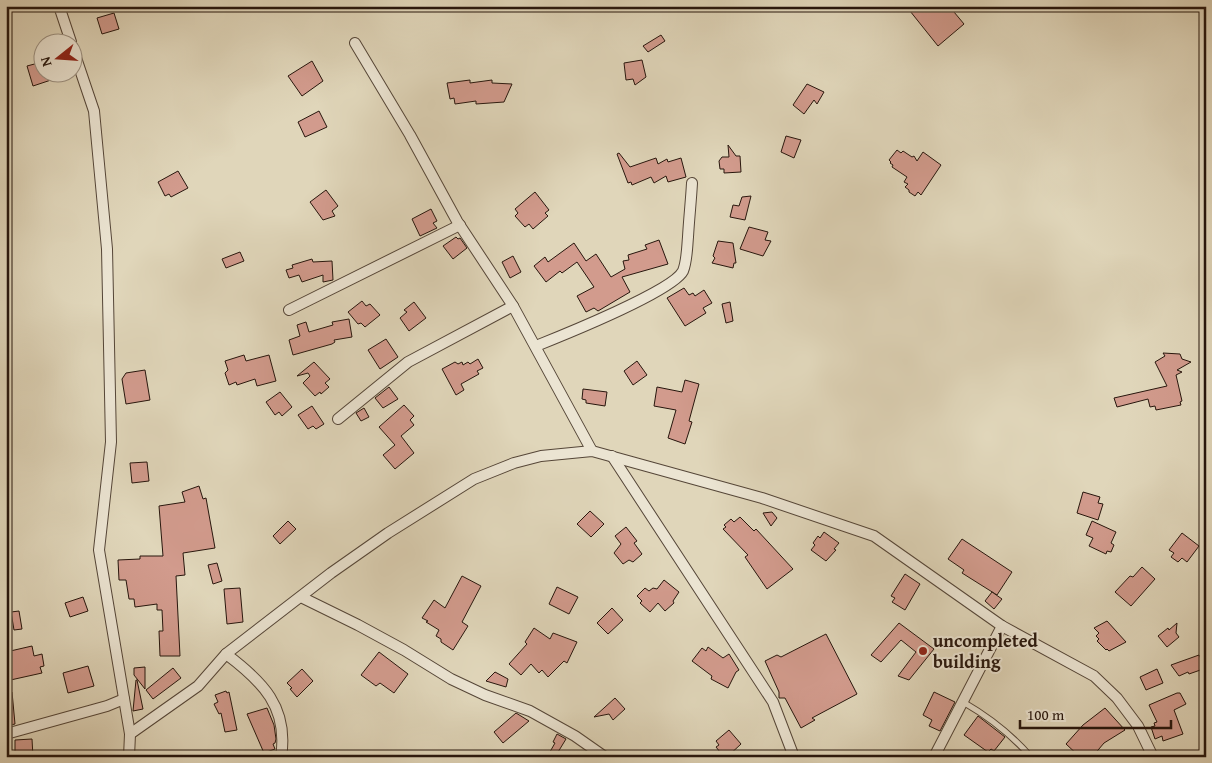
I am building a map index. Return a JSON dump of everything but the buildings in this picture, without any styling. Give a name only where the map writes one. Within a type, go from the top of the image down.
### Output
[{"type":"street","points":[[59,6],[68,32]]},
{"type":"street","points":[[355,43],[410,135],[460,225],[513,306],[592,451]]},
{"type":"street","points":[[82,74],[94,111],[107,250],[111,442],[99,550],[130,734],[129,757]]},
{"type":"street","points":[[536,346],[620,309],[676,280],[682,272],[686,258],[692,183]]},
{"type":"street","points":[[290,310],[460,225]]},
{"type":"street","points":[[338,419],[408,362],[513,306]]},
{"type":"street","points":[[130,734],[198,686],[226,654],[330,572],[474,478],[541,456],[592,451],[762,498],[874,536],[1002,626],[1094,676],[1117,698],[1138,726],[1153,757]]},
{"type":"street","points":[[612,456],[773,702],[794,757]]},
{"type":"street","points":[[300,597],[358,625],[451,679],[485,695],[530,711],[575,736],[604,757]]},
{"type":"street","points":[[934,757],[1002,626]]},
{"type":"street","points":[[226,654],[250,672],[264,687],[276,707],[281,724],[283,743],[281,757]]},
{"type":"street","points":[[6,734],[107,706],[124,699]]},
{"type":"lane","points":[[962,702],[980,712],[1014,737],[1031,757]]},
{"type":"place","name":"uncompleted building","points":[[923,651]]}]
